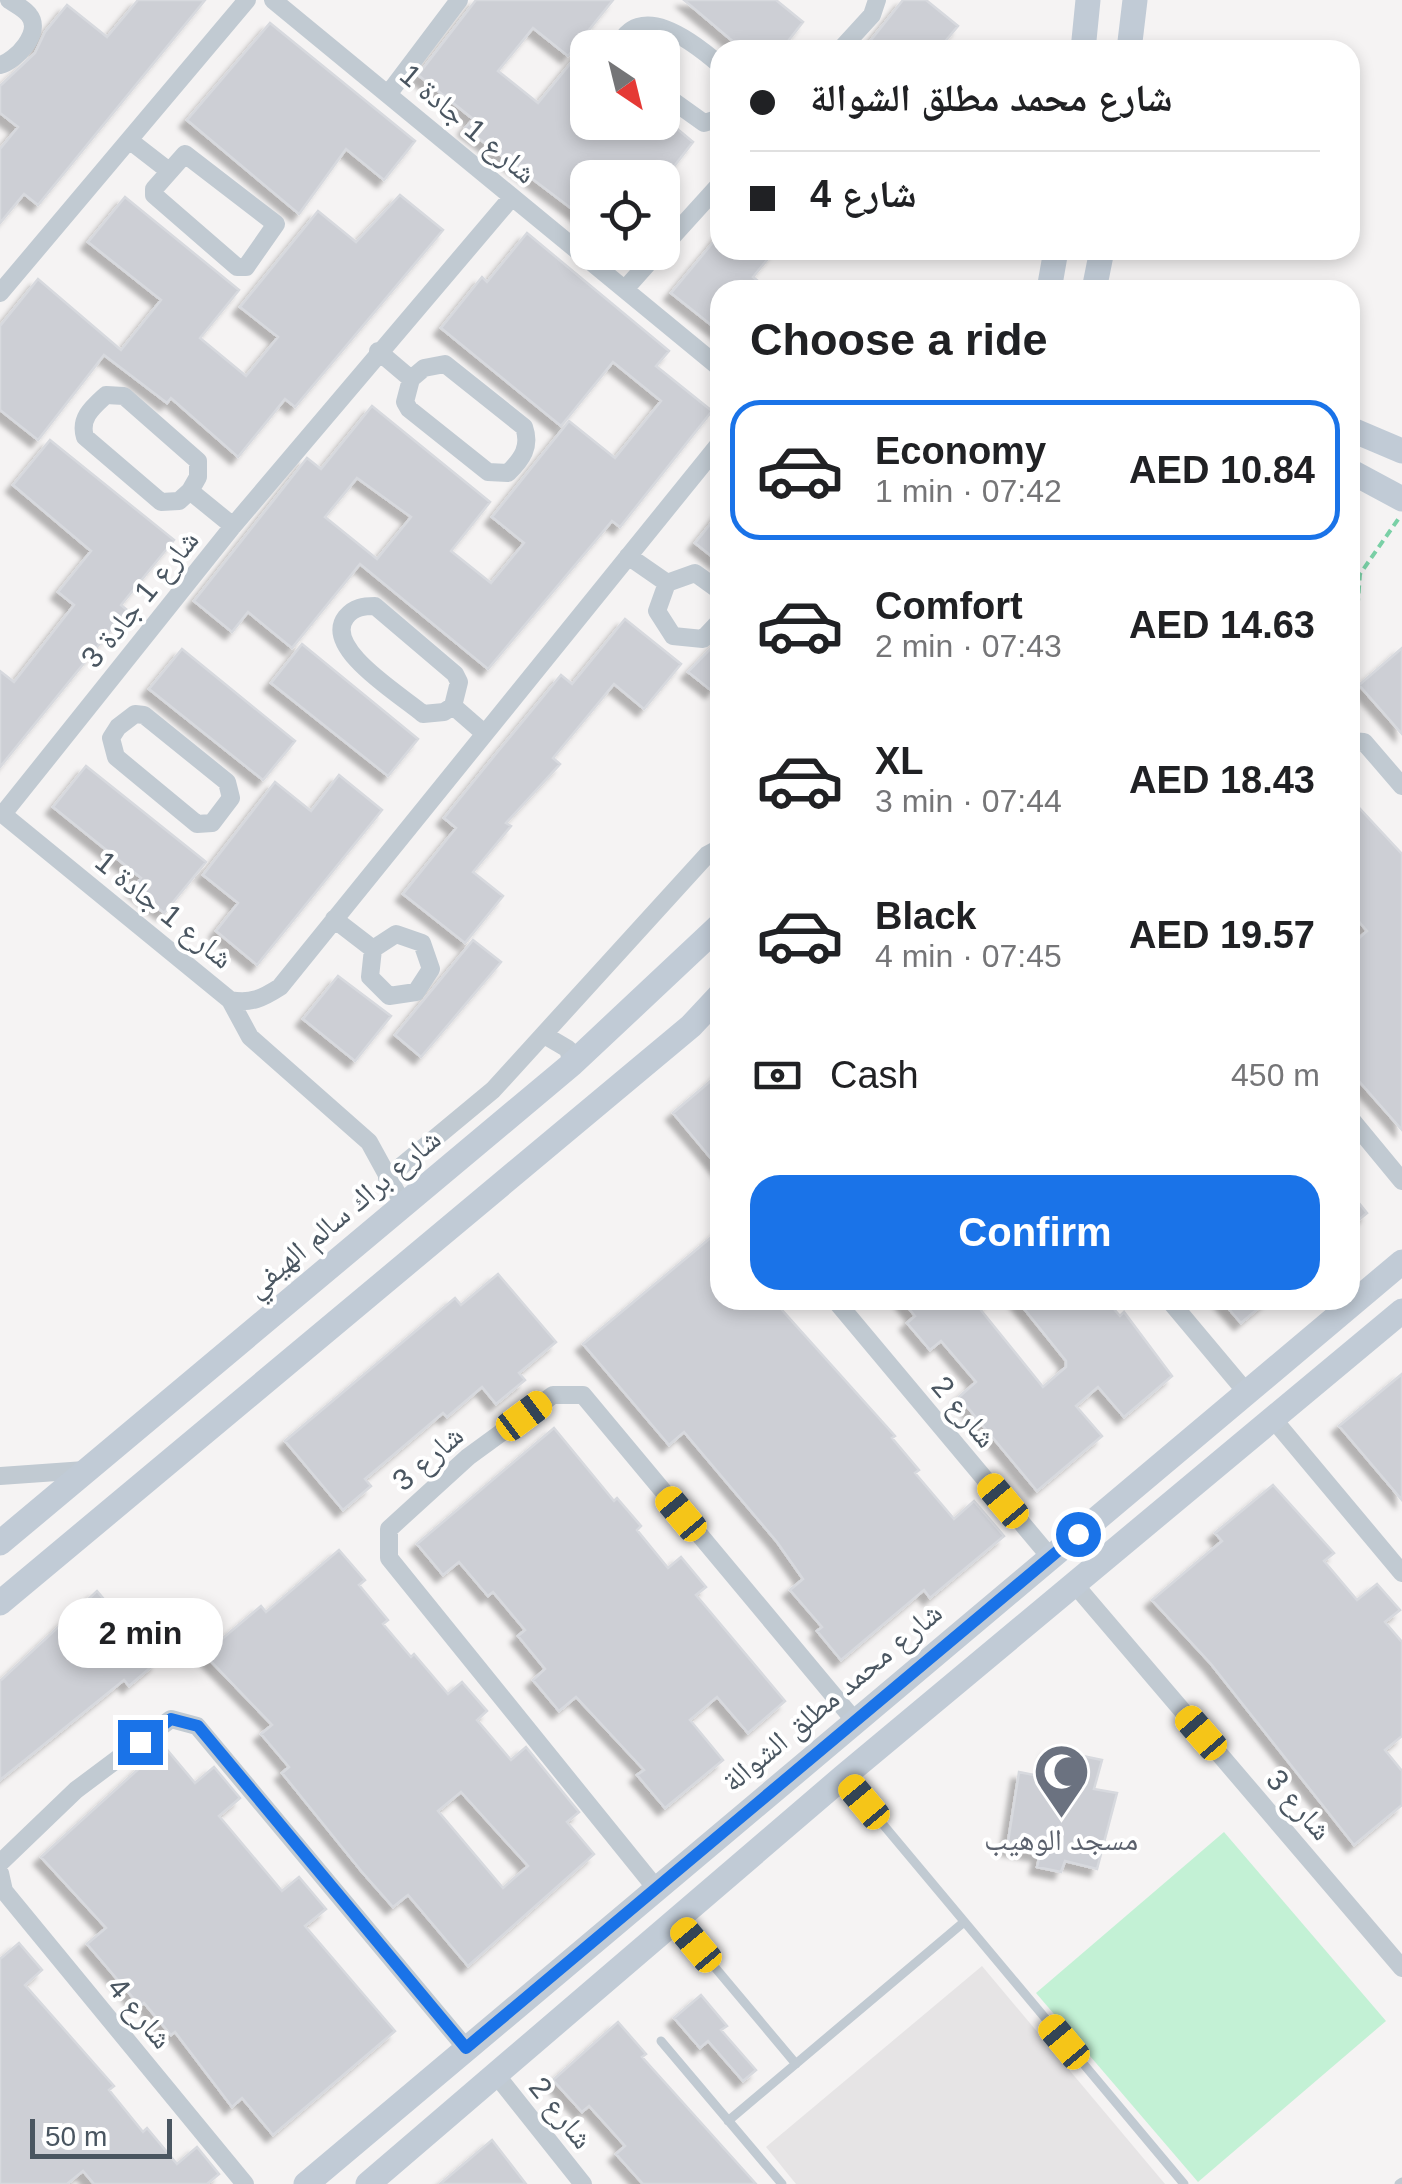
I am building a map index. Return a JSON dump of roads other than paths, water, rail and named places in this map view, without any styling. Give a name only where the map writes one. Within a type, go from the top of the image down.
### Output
[{"type":"street","points":[[0,65],[10,63],[31,36],[34,25],[30,16],[10,0]]},
{"type":"street","points":[[0,293],[247,0]]},
{"type":"street","name":"شارع 1 جادة 1","points":[[273,0],[710,359]]},
{"type":"street","points":[[389,93],[459,0]]},
{"type":"street","points":[[849,40],[872,15],[878,0]]},
{"type":"street","points":[[1129,40],[1135,0]]},
{"type":"street","points":[[1084,40],[1086,1]]},
{"type":"street","points":[[630,30],[640,16],[653,12],[665,16],[710,56]]},
{"type":"street","points":[[680,106],[704,123],[710,121]]},
{"type":"street","points":[[130,140],[169,171]]},
{"type":"street","points":[[187,155],[276,224],[246,266],[238,266],[154,195],[154,188],[169,171],[187,155]]},
{"type":"street","points":[[680,228],[710,195]]},
{"type":"street","name":"شارع 1 جادة 3","points":[[2,813],[378,350],[512,197]]},
{"type":"street","points":[[626,288],[642,270]]},
{"type":"street","points":[[378,350],[411,379]]},
{"type":"street","points":[[445,364],[524,427],[527,448],[520,462],[508,472],[488,472],[409,409],[405,402],[411,379],[424,368],[445,364]]},
{"type":"street","name":"شارع 1 جادة 3","points":[[106,395],[124,396],[198,460],[198,478],[190,490],[179,501],[161,502],[85,437],[83,422],[92,408],[106,395]]},
{"type":"street","points":[[1360,433],[1402,451]]},
{"type":"street","name":"شارع 1 جادة 1","points":[[2,813],[230,1000],[256,1001],[280,986],[710,455]]},
{"type":"street","points":[[1360,477],[1402,498]]},
{"type":"street","name":"شارع 1 جادة 3","points":[[190,490],[233,526]]},
{"type":"street","points":[[628,556],[667,583]]},
{"type":"street","points":[[667,583],[694,573],[710,584]]},
{"type":"street","points":[[667,583],[658,611],[674,636],[703,638],[710,631]]},
{"type":"street","points":[[375,606],[455,674],[459,682],[453,706],[444,712],[424,714],[344,648],[339,630],[344,619],[353,610],[375,606]]},
{"type":"street","name":"شارع 1 جادة 3","points":[[89,706],[118,727]]},
{"type":"street","points":[[453,706],[484,733]]},
{"type":"street","points":[[136,714],[144,715],[228,782],[231,798],[212,823],[197,824],[116,757],[111,738],[118,727],[136,714]]},
{"type":"street","points":[[1360,742],[1402,786]]},
{"type":"street","points":[[387,1178],[493,1090],[710,853]]},
{"type":"street","points":[[334,919],[373,949]]},
{"type":"street","name":"شارع براك سالم الهيفي","points":[[0,1543],[572,1064],[710,934]]},
{"type":"street","points":[[230,1000],[250,1037],[369,1142],[403,1204],[419,1221],[426,1244]]},
{"type":"street","points":[[0,1603],[691,1026],[710,1006]]},
{"type":"street","points":[[546,1036],[568,1049],[572,1064]]},
{"type":"street","points":[[518,1110],[515,1124],[521,1138],[534,1145],[548,1144]]},
{"type":"street","points":[[1360,1130],[1402,1181]]},
{"type":"street","name":"شارع محمد مطلق الشوالة","points":[[1360,1298],[1402,1262]]},
{"type":"street","name":"شارع 2","points":[[843,1310],[1051,1558]]},
{"type":"street","points":[[1178,1310],[1248,1393]]},
{"type":"street","name":"شارع محمد مطلق الشوالة","points":[[306,2184],[1346,1310]]},
{"type":"street","points":[[371,2181],[843,1777],[1402,1311]]},
{"type":"street","name":"شارع 3","points":[[656,1887],[390,1558],[389,1529],[468,1458],[552,1396],[582,1395],[854,1720]]},
{"type":"street","points":[[1274,1420],[1402,1573]]},
{"type":"street","points":[[1186,1445],[1180,1460],[1184,1472],[1197,1478],[1210,1473]]},
{"type":"street","points":[[0,1476],[85,1470]]},
{"type":"street","points":[[1134,1486],[1156,1494],[1157,1518]]},
{"type":"street","name":"شارع 3","points":[[1076,1586],[1402,1968]]},
{"type":"street","points":[[0,1864],[76,1790],[171,1719],[198,1726],[466,2048]]},
{"type":"street","name":"شارع 4","points":[[0,1873],[4,1892],[245,2184]]},
{"type":"street","name":"شارع 2","points":[[497,2076],[583,2184]]},
{"type":"street","points":[[398,2106],[393,2120],[399,2132],[432,2131]]},
{"type":"street","points":[[352,2145],[372,2155],[376,2165],[371,2181]]},
{"type":"lane","points":[[843,1777],[1184,2184]]},
{"type":"lane","points":[[676,1921],[796,2064]]},
{"type":"lane","points":[[728,2121],[964,1922]]},
{"type":"lane","points":[[661,2041],[782,2184]]},
{"type":"place","name":"مسجد الوهيب","points":[[1061,1821]]}]
